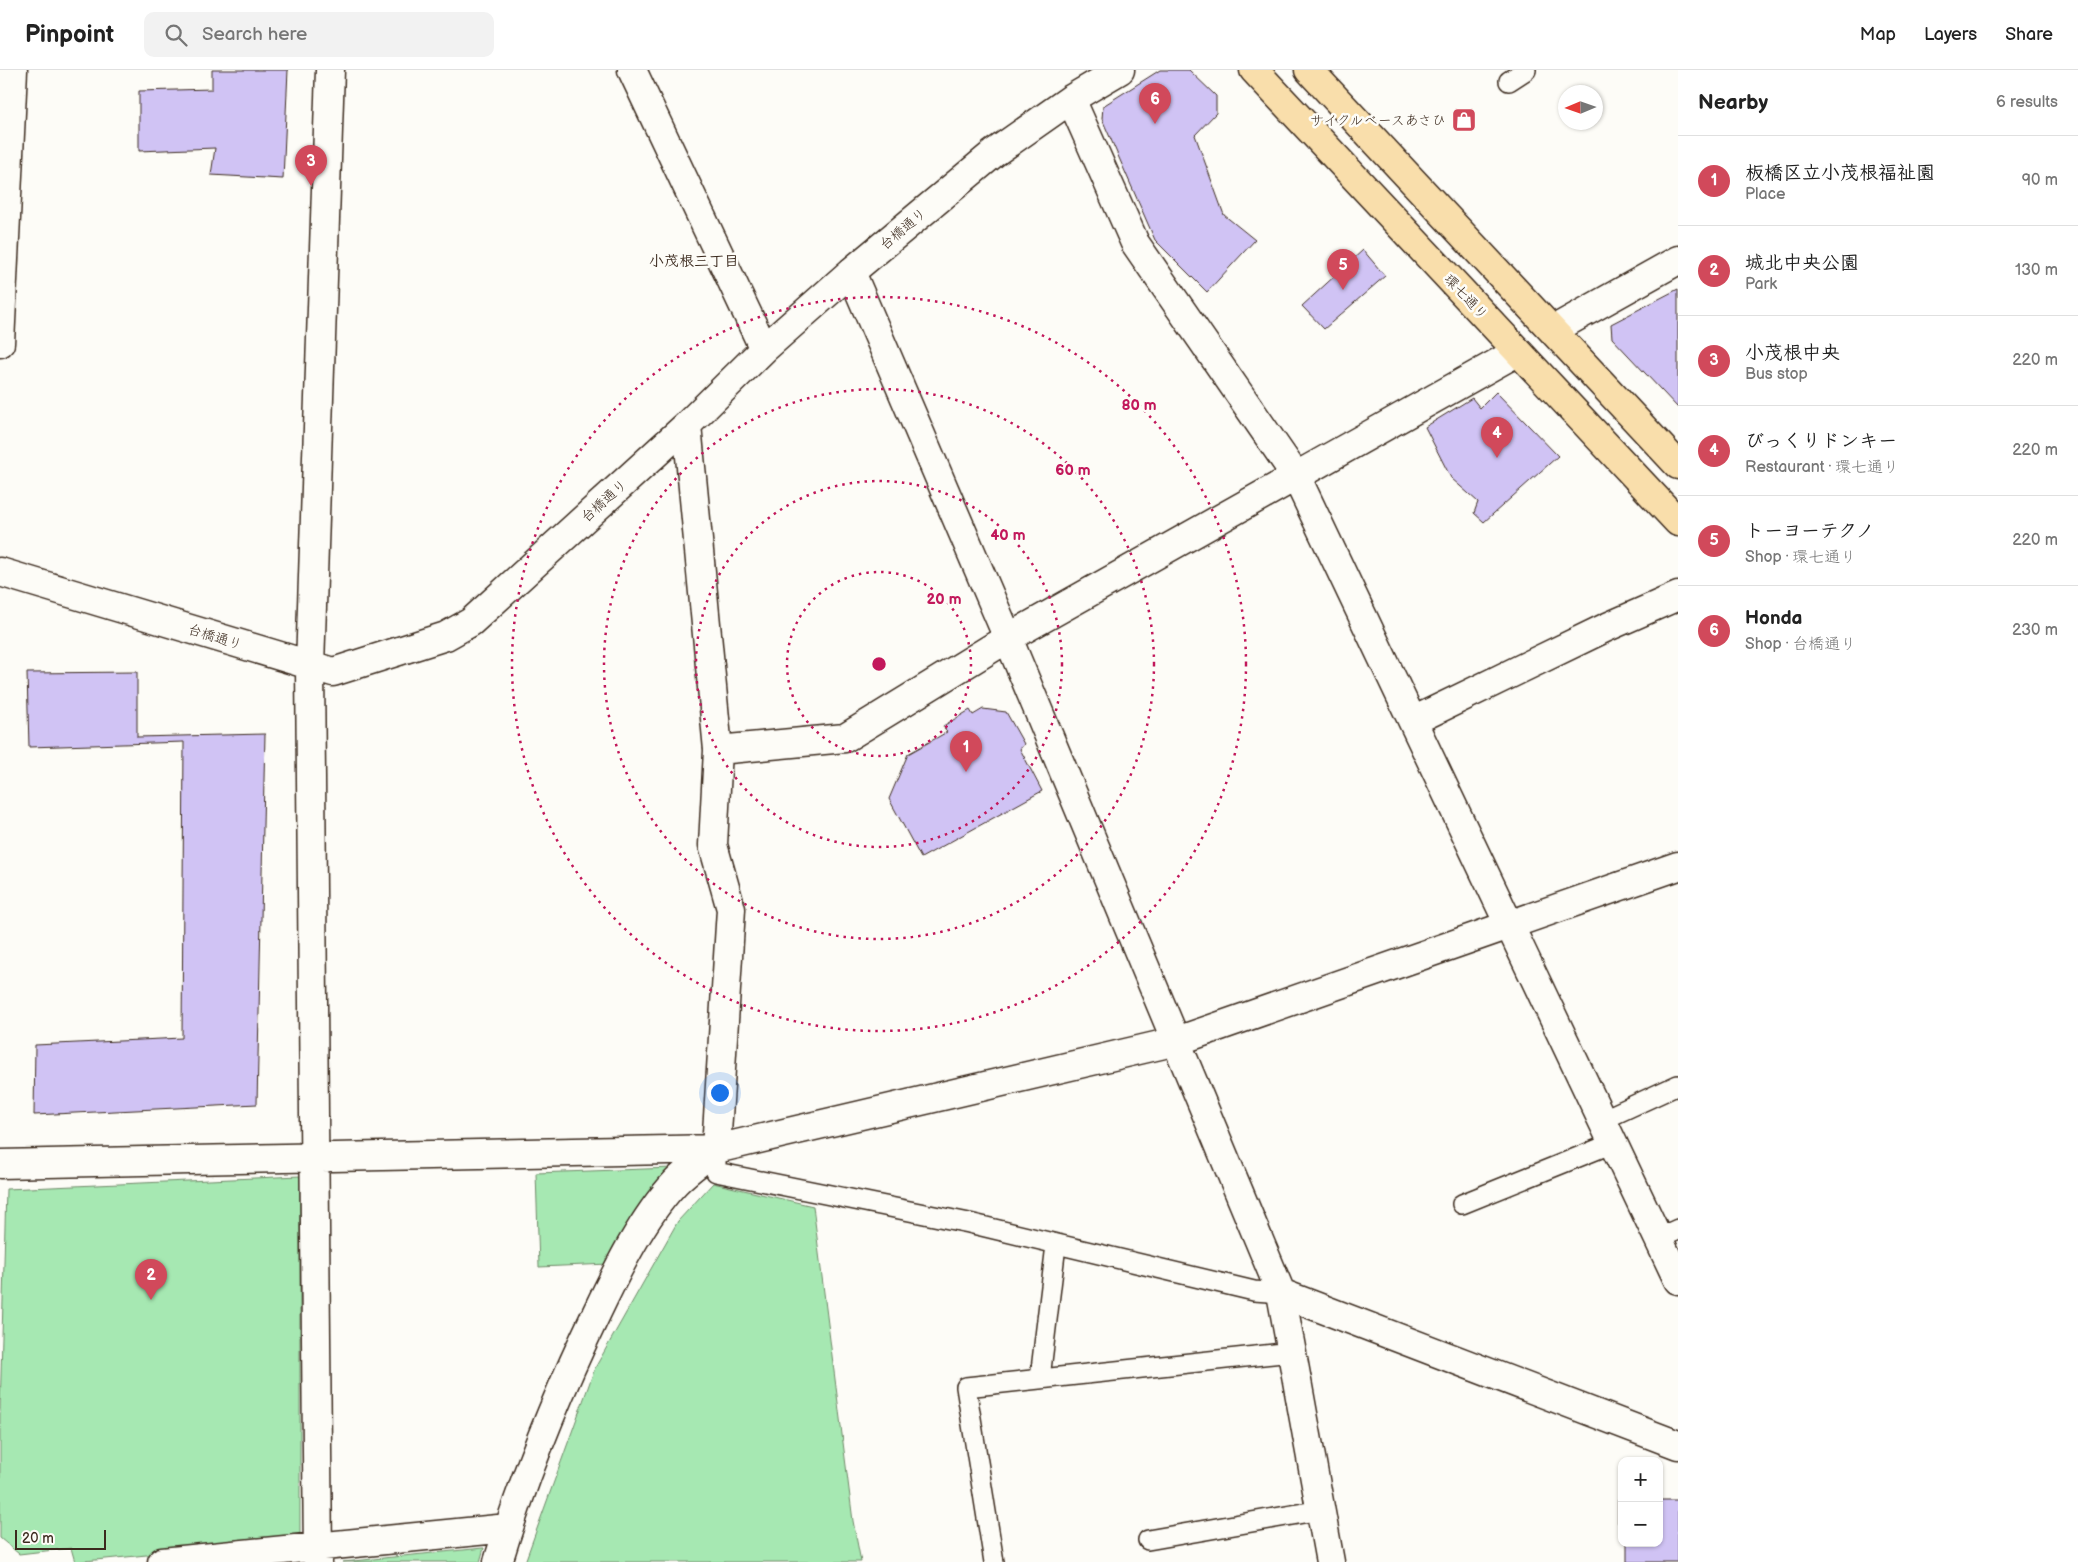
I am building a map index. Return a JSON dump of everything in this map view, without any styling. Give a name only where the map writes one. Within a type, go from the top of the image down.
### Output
[{"type":"main road","name":"環七通り","points":[[1254,70],[1678,522]]},
{"type":"main road","points":[[1309,70],[1678,465]]},
{"type":"street","points":[[0,343],[13,70]]},
{"type":"street","points":[[318,1555],[310,666],[330,70]]},
{"type":"street","points":[[632,70],[764,349]]},
{"type":"street","name":"台橋通り","points":[[0,572],[333,672],[459,630],[687,425],[764,349],[851,272],[994,152],[1071,99],[1120,70]]},
{"type":"street","points":[[1071,99],[1135,243],[1296,476],[1608,1131],[1668,1234],[1678,1280]]},
{"type":"street","points":[[1553,330],[1678,260]]},
{"type":"street","points":[[851,272],[1008,638],[1282,1293],[1330,1562]]},
{"type":"street","points":[[718,750],[846,738],[1008,638],[1517,352]]},
{"type":"street","points":[[498,1562],[508,1528],[554,1406],[579,1348],[612,1281],[653,1212],[675,1183],[716,1149],[731,909],[713,845],[718,750],[687,425]]},
{"type":"street","points":[[1413,721],[1678,596]]},
{"type":"street","points":[[0,1164],[716,1149],[1177,1041],[1678,866]]},
{"type":"street","points":[[1282,1293],[1678,1445]]},
{"type":"street","points":[[162,1562],[318,1555],[508,1528]]},
{"type":"lane","points":[[1509,81],[1526,70]]},
{"type":"lane","points":[[1462,1204],[1608,1131],[1678,1084]]},
{"type":"lane","points":[[716,1149],[716,1172],[969,1223],[1254,1291],[1282,1293]]},
{"type":"lane","points":[[1040,1378],[1056,1245]]},
{"type":"lane","points":[[994,1562],[966,1387],[1292,1352]]},
{"type":"lane","points":[[1148,1540],[1321,1510]]},
{"type":"green space","points":[[672,1168],[609,1264],[539,1267],[536,1173]]},
{"type":"green space","points":[[300,1176],[300,1540],[75,1562],[71,1548],[19,1554],[0,1538],[0,1411],[6,1189]]},
{"type":"green space","points":[[713,1183],[813,1206],[853,1521],[861,1562],[525,1562],[595,1368],[678,1221]]},
{"type":"green space","points":[[483,1548],[480,1562],[343,1562]]},
{"type":"building","points":[[212,70],[288,70],[283,179],[211,175],[215,148],[139,151],[139,91],[212,89]]},
{"type":"building","points":[[1160,70],[1189,70],[1216,96],[1216,113],[1195,135],[1224,215],[1255,240],[1207,292],[1155,240],[1102,119],[1103,106]]},
{"type":"building","points":[[1363,250],[1385,276],[1324,329],[1302,306]]},
{"type":"building","points":[[1678,289],[1678,408],[1612,338],[1611,324]]},
{"type":"building","points":[[1496,392],[1558,456],[1484,522],[1474,513],[1478,502],[1451,478],[1425,427],[1472,398],[1480,408]]},
{"type":"building","points":[[137,672],[137,737],[265,734],[257,1104],[34,1115],[35,1045],[182,1038],[184,742],[29,747],[27,673]]},
{"type":"building","points":[[983,709],[1006,712],[1024,744],[1020,749],[1042,791],[921,858],[889,799],[908,754],[947,732],[943,726],[970,710],[973,715]]},
{"type":"building","points":[[1663,1500],[1678,1500],[1678,1562],[1627,1562],[1627,1547],[1663,1547]]},
{"type":"place","name":"サイクルベースあさひ","points":[[1464,120]]},
{"type":"place","name":"Honda","points":[[1155,124]]},
{"type":"place","name":"小茂根中央","points":[[311,186]]},
{"type":"place","name":"トーヨーテクノ","points":[[1343,290]]},
{"type":"place","name":"びっくりドンキー","points":[[1497,458]]},
{"type":"place","name":"板橋区立小茂根福祉園","points":[[966,772]]},
{"type":"place","name":"城北中央公園","points":[[151,1300]]},
{"type":"district","name":"小茂根三丁目","points":[[694,261]]}]
